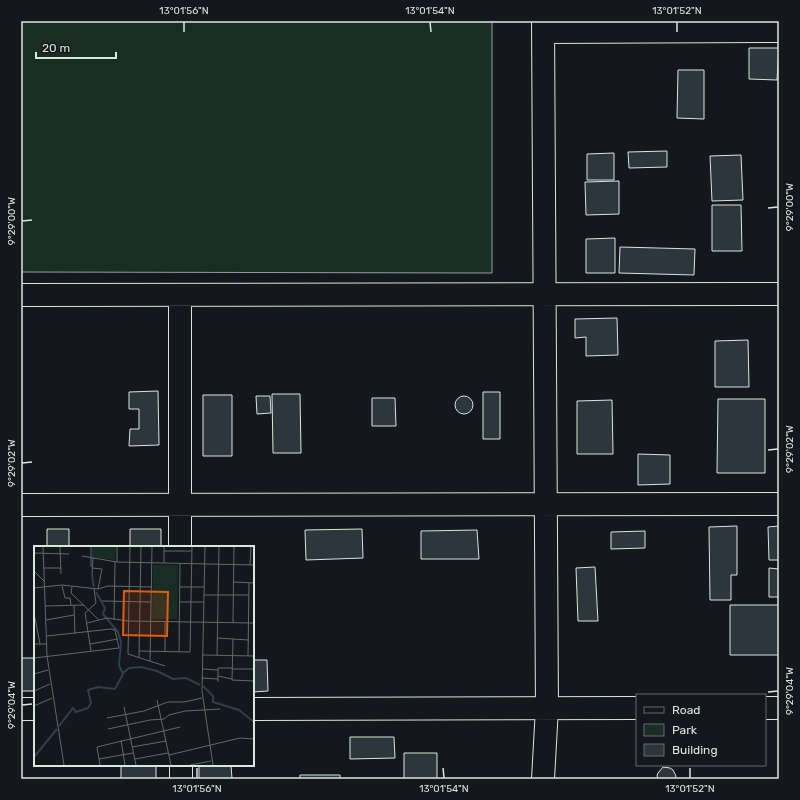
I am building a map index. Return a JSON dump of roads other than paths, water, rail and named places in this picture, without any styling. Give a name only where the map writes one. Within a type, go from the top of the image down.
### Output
[{"type":"street","points":[[543,779],[547,708],[543,27],[779,31]]},
{"type":"street","points":[[21,295],[779,294]]},
{"type":"street","points":[[180,295],[180,546]]},
{"type":"street","points":[[21,505],[779,504]]},
{"type":"street","points":[[254,709],[636,708]]},
{"type":"street","points":[[766,708],[779,708]]},
{"type":"street","points":[[21,709],[34,709]]},
{"type":"street","points":[[181,766],[181,779]]}]
